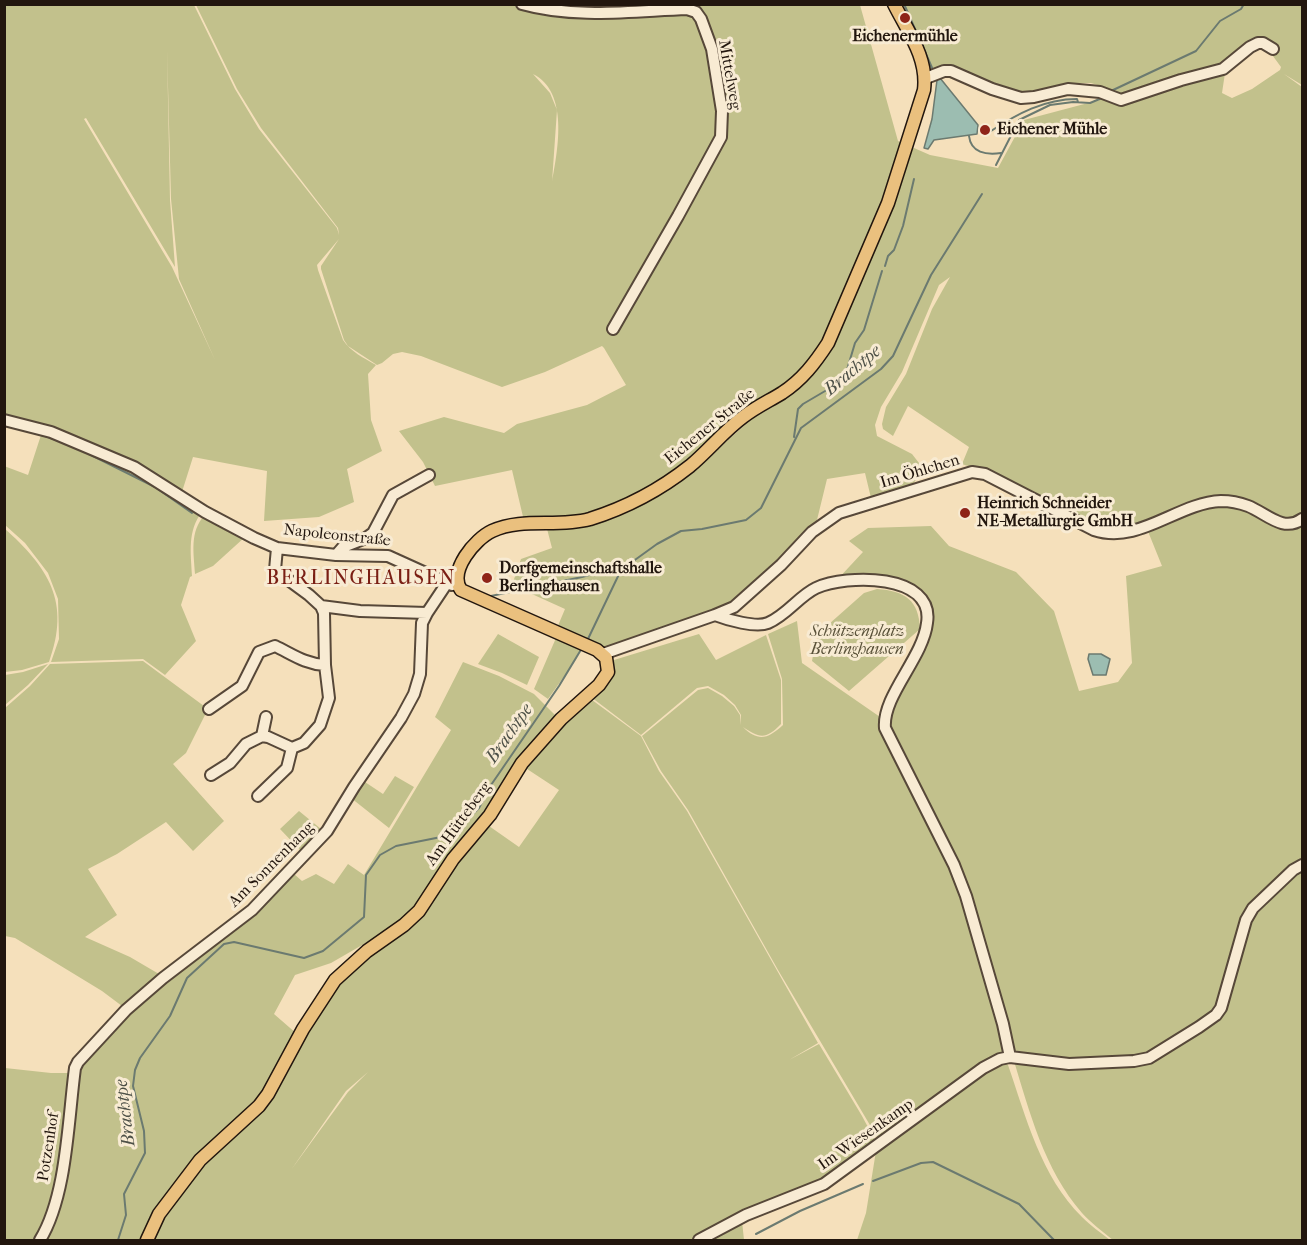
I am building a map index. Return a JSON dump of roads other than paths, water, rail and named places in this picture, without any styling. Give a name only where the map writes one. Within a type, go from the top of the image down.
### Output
[{"type":"main road","points":[[894,4],[920,57],[926,78]]},
{"type":"main road","name":"Eichener Straße","points":[[453,585],[458,580],[462,563],[472,546],[484,536],[518,524],[572,523],[613,511],[676,476],[743,417],[800,380],[817,361],[833,333],[888,203],[908,146],[926,78]]},
{"type":"main road","name":"Napoleonstraße","points":[[453,585],[599,651]]},
{"type":"main road","name":"Am Hütteberg","points":[[147,1240],[159,1214],[200,1160],[259,1106],[268,1094],[303,1029],[340,975],[419,911],[448,866],[490,815],[522,763],[561,719],[605,678],[609,666],[599,651]]},
{"type":"street","name":"Mittelweg","points":[[522,4],[565,11],[600,13],[687,9],[696,12],[701,19],[712,49],[722,111],[721,137],[613,329]]},
{"type":"street","points":[[926,78],[944,71],[951,71],[1021,98],[1034,98],[1068,89],[1104,93],[1118,100],[1223,69],[1254,44],[1263,43],[1273,49]]},
{"type":"street","name":"Napoleonstraße","points":[[4,420],[51,432],[134,467],[205,512],[277,548],[336,555],[388,556],[453,585]]},
{"type":"street","name":"Im Öhlchen","points":[[599,651],[716,615],[734,607],[781,565],[812,532],[839,513],[972,472],[985,474],[1106,534],[1136,530],[1200,505],[1222,501],[1249,506],[1280,523],[1293,524],[1302,519]]},
{"type":"street","points":[[336,555],[343,547],[373,533],[393,495],[429,475]]},
{"type":"street","points":[[211,776],[230,763],[246,744],[262,736],[292,748],[304,743],[320,725],[329,698],[325,665],[324,613],[321,606],[275,570],[277,548]]},
{"type":"street","points":[[716,615],[736,623],[767,624],[791,609],[815,588],[856,579],[904,585],[919,597],[927,612],[926,629],[909,668],[886,709],[885,728],[954,864],[966,896],[1011,1057],[1069,1064],[1134,1061],[1149,1058],[1199,1027],[1216,1015],[1221,1008],[1246,920],[1253,908],[1293,870],[1302,865]]},
{"type":"street","name":"Am Sonnenhang","points":[[82,1058],[126,1010],[163,978],[252,910],[322,837],[401,718],[414,694],[419,679],[423,624],[427,613],[453,585]]},
{"type":"street","points":[[321,606],[360,611],[427,613]]},
{"type":"street","points":[[209,709],[242,686],[259,652],[264,649],[275,646],[301,660],[325,665]]},
{"type":"street","points":[[262,736],[266,717]]},
{"type":"street","points":[[258,796],[287,768],[292,748]]},
{"type":"street","name":"Im Wiesenkamp","points":[[699,1240],[746,1215],[824,1184],[983,1068],[1000,1059],[1011,1057]]},
{"type":"street","name":"Potzenhof","points":[[40,1240],[55,1201],[68,1141],[75,1068],[82,1058]]},
{"type":"water","points":[[940,78],[978,125],[977,134],[934,140],[928,149],[924,148],[932,119],[937,80]]},
{"type":"water","points":[[1089,654],[1101,654],[1110,659],[1106,675],[1093,675],[1088,659]]},
{"type":"waterway","points":[[904,4],[933,70]]},
{"type":"waterway","name":"Brachtpe","points":[[1111,91],[1196,51],[1220,21],[1241,9],[1244,4]]},
{"type":"waterway","name":"Brachtpe","points":[[996,165],[1019,120],[1050,105],[1073,102],[1090,103],[1102,98]]},
{"type":"waterway","points":[[991,131],[1021,113],[1042,105],[1065,100],[1077,99],[1078,102]]},
{"type":"waterway","points":[[969,136],[970,142],[980,152],[1001,153]]},
{"type":"waterway","points":[[885,266],[903,226],[914,179]]},
{"type":"waterway","name":"Brachtpe","points":[[587,641],[621,570],[657,544],[681,531],[746,520],[761,508],[801,428],[881,369],[893,356],[931,275],[982,194]]},
{"type":"waterway","points":[[794,437],[798,409],[837,384],[846,373],[855,343],[864,330],[882,271]]},
{"type":"waterway","points":[[42,435],[59,441]]},
{"type":"waterway","points":[[89,454],[155,487],[192,513]]},
{"type":"waterway","points":[[491,596],[614,568],[621,570]]},
{"type":"waterway","name":"Brachtpe","points":[[118,1240],[126,1215],[124,1194],[145,1153],[144,1131],[133,1086],[135,1070],[140,1058],[170,1016],[187,978],[224,944],[234,942],[304,958],[323,951],[364,917],[366,875],[380,855],[396,846],[446,836],[479,808],[491,785],[559,686],[582,648]]},
{"type":"waterway","points":[[873,1181],[921,1163],[933,1162],[1019,1204],[1054,1240]]},
{"type":"waterway","points":[[756,1234],[800,1211],[863,1184]]},
{"type":"place","name":"Eichenermühle","points":[[905,18]]},
{"type":"place","name":"Eichener Mühle","points":[[985,130]]},
{"type":"place","name":"Heinrich Schneider NE-Metallurgie GmbH","points":[[965,513]]},
{"type":"place","name":"Dorfgemeinschaftshalle Berlinghausen","points":[[487,578]]},
{"type":"district","name":"BERLINGHAUSEN","points":[[361,579]]},
{"type":"park label","name":"Schützenplatz Berlinghausen","points":[[857,641]]}]
